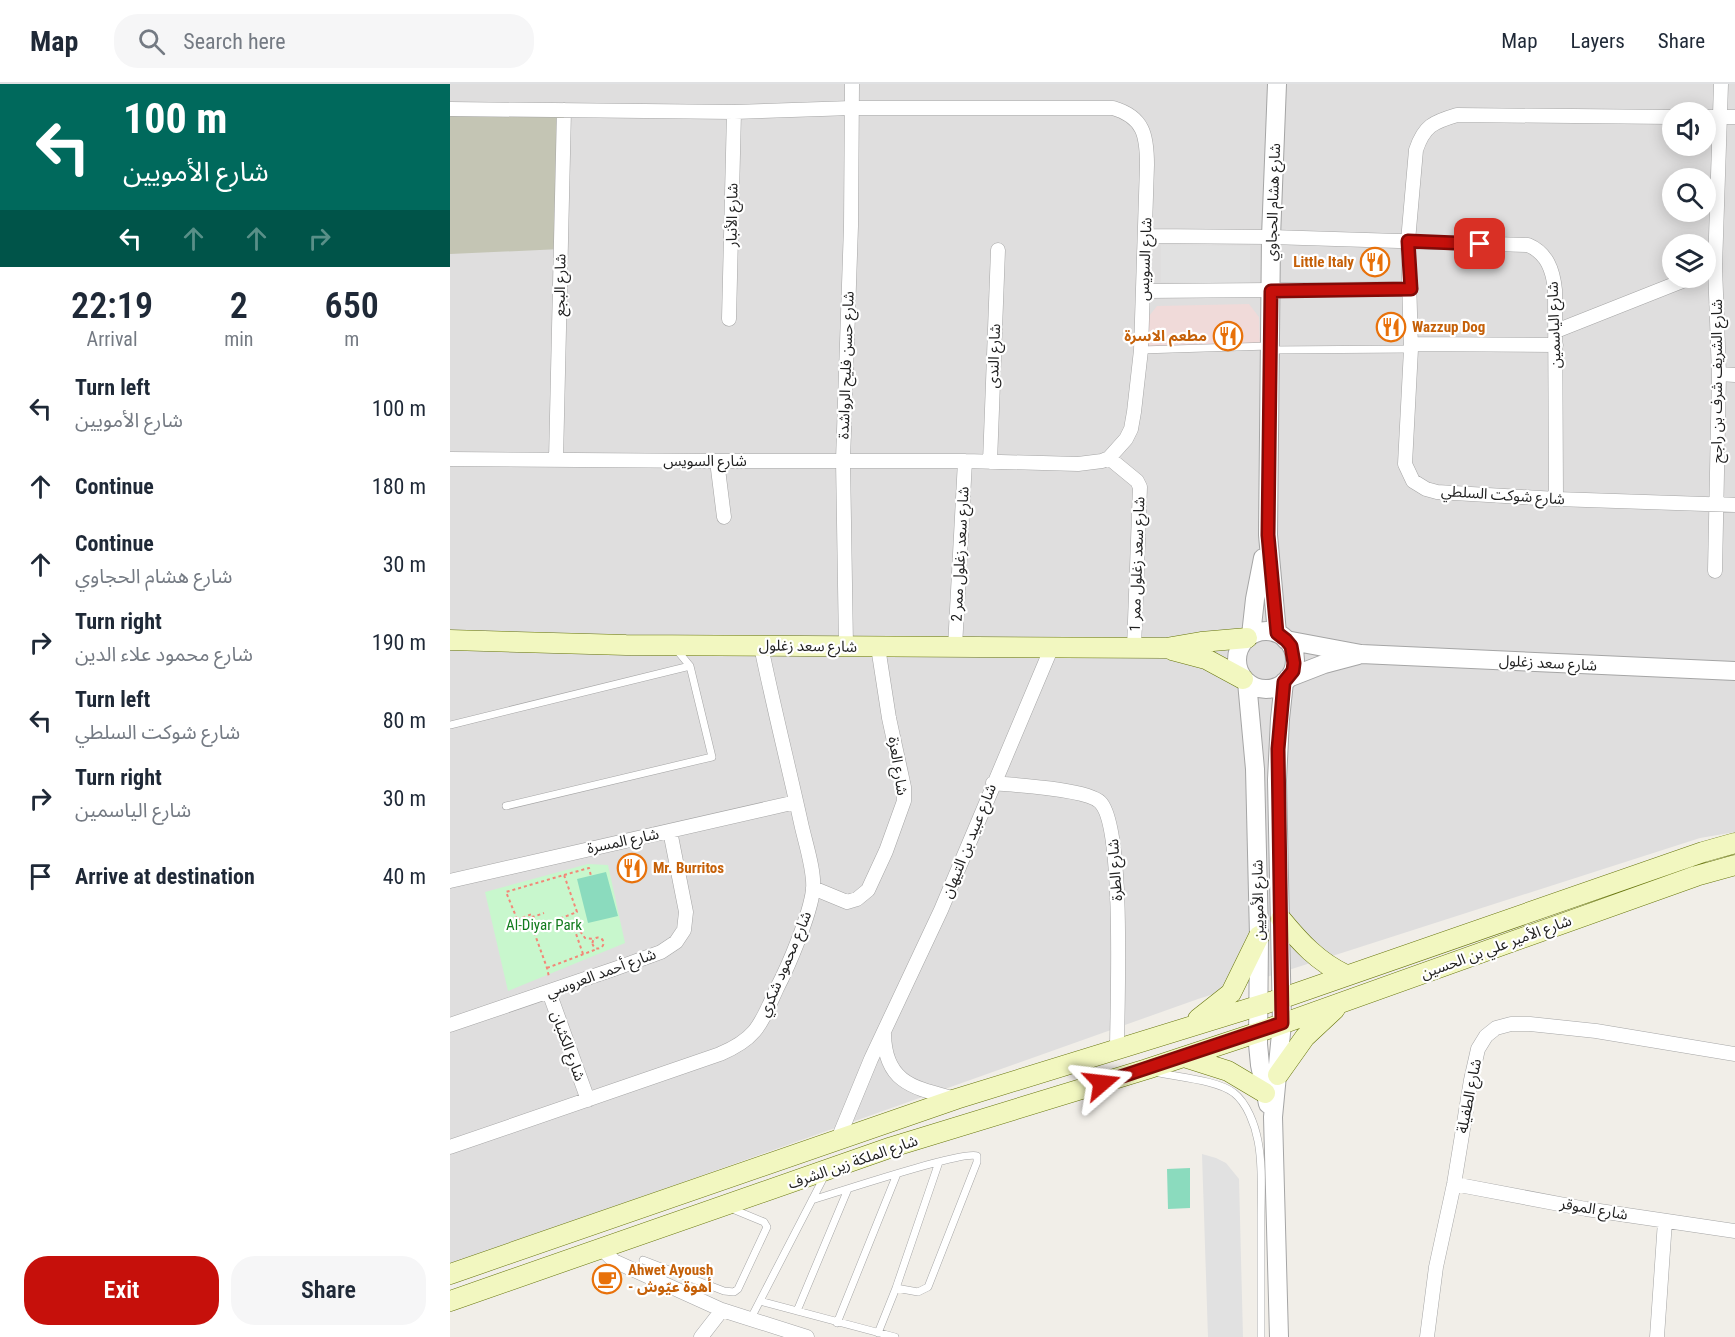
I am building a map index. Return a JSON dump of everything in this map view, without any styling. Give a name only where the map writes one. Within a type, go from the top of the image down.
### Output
[{"type":"main road","name":"شارع سعد زغلول","points":[[450,640],[537,644],[1166,648],[1249,637]]},
{"type":"main road","name":"شارع سعد زغلول","points":[[1166,648],[1206,660],[1245,681]]},
{"type":"main road","name":"شارع الأمير علي بن الحسين","points":[[1259,1006],[1735,843]]},
{"type":"main road","name":"شارع الأمير علي بن الحسين","points":[[1258,1032],[1696,876],[1735,865]]},
{"type":"main road","points":[[1281,919],[1311,953],[1331,969],[1346,975]]},
{"type":"main road","points":[[1178,1032],[1213,1009],[1231,993],[1259,936]]},
{"type":"main road","points":[[1278,1075],[1305,1037],[1344,1001]]},
{"type":"main road","name":"شارع الملكة زين الشرف","points":[[450,1274],[838,1139],[1259,1006]]},
{"type":"main road","name":"شارع الملكة زين الشرف","points":[[450,1301],[892,1147],[1147,1069],[1258,1032]]},
{"type":"main road","points":[[1184,1057],[1240,1076],[1265,1093]]},
{"type":"street","name":"شارع حسن فليح الرواشدة","points":[[846,646],[843,460],[851,226],[852,84]]},
{"type":"street","name":"شارع هشام الحجاوي","points":[[1277,84],[1271,237],[1268,535],[1282,637]]},
{"type":"street","name":"شارع الشريف شرف بن راجح","points":[[1716,102],[1721,84]]},
{"type":"street","name":"شارع السويس","points":[[450,109],[734,112],[852,108],[1113,108],[1126,112],[1140,124],[1147,147],[1141,350],[1131,429],[1119,450],[1109,458],[1078,464],[843,460],[450,459]]},
{"type":"street","name":"شارع البجع","points":[[556,460],[564,110]]},
{"type":"street","name":"شارع الأنبار","points":[[729,319],[734,112]]},
{"type":"street","name":"شارع شوكت السلطي","points":[[1662,117],[1457,115],[1438,120],[1421,136],[1416,150],[1408,241],[1411,346],[1405,464],[1413,481],[1426,489],[1437,492],[1556,499],[1735,505]]},
{"type":"street","points":[[1716,117],[1735,117]]},
{"type":"street","name":"شارع الشريف شرف بن راجح","points":[[1710,234],[1711,156]]},
{"type":"street","points":[[1146,236],[1408,241]]},
{"type":"street","name":"شارع الياسمين","points":[[1408,241],[1528,245],[1536,249],[1549,264],[1553,278],[1556,338],[1556,499]]},
{"type":"street","name":"شارع الندى","points":[[990,462],[998,250]]},
{"type":"street","points":[[1411,346],[1556,338],[1668,288]]},
{"type":"street","name":"شارع الشريف شرف بن راجح","points":[[1712,288],[1719,374],[1715,571]]},
{"type":"street","points":[[1144,291],[1411,289]]},
{"type":"street","points":[[1719,374],[1735,375]]},
{"type":"street","name":"شارع سعد زغلول ممر 1","points":[[1109,458],[1130,474],[1140,487],[1134,648]]},
{"type":"street","points":[[717,461],[724,517]]},
{"type":"street","name":"شارع سعد زغلول ممر 2","points":[[955,647],[965,461]]},
{"type":"street","name":"شارع هشام الحجاوي","points":[[1249,637],[1268,535]]},
{"type":"street","points":[[1268,631],[1282,637],[1294,654],[1293,671],[1286,680],[1275,687],[1265,689],[1255,687],[1245,681],[1237,663],[1237,654],[1249,637],[1268,631]]},
{"type":"street","name":"شارع سعد زغلول","points":[[1282,637],[1361,654],[1735,671]]},
{"type":"street","name":"شارع محمود شكري","points":[[450,1147],[720,1054],[747,1041],[759,1025],[780,982],[808,911],[813,888],[761,646]]},
{"type":"street","name":"شارع العزة","points":[[813,888],[847,902],[863,895],[873,879],[904,801],[902,776],[889,718],[878,647]]},
{"type":"street","name":"شارع عبيد بن التيهان","points":[[838,1139],[871,1059],[941,910],[1051,648]]},
{"type":"street","name":"شارع سعد زغلول","points":[[1286,680],[1324,664],[1361,654]]},
{"type":"street","name":"شارع الأمويين","points":[[1279,1337],[1273,1117],[1282,1023],[1278,770],[1280,719],[1286,680]]},
{"type":"street","name":"شارع الأمويين","points":[[1245,681],[1255,769],[1260,1065],[1265,1093],[1273,1117]]},
{"type":"street","name":"شارع الطرة","points":[[993,783],[1084,794],[1101,803],[1106,810],[1113,838],[1117,878],[1117,1050]]},
{"type":"street","name":"شارع المسرة","points":[[450,881],[796,802]]},
{"type":"street","name":"شارع أحمد العروسي","points":[[450,1025],[661,952],[676,942],[684,930],[686,912],[670,831]]},
{"type":"street","name":"شارع الكثبان","points":[[550,992],[588,1100]]},
{"type":"street","name":"شارع الطفيلة","points":[[1427,1337],[1436,1267],[1454,1184],[1471,1080],[1478,1049],[1486,1036],[1496,1028],[1511,1024],[1541,1025],[1596,1031],[1735,1054]]},
{"type":"street","points":[[884,1033],[887,1060],[898,1076],[928,1092],[956,1100]]},
{"type":"street","name":"شارع الموقر","points":[[1454,1184],[1586,1209],[1735,1231]]},
{"type":"street","points":[[1657,1337],[1665,1221]]},
{"type":"street","points":[[602,1249],[614,1262],[722,1310],[807,1337]]},
{"type":"street","points":[[701,1337],[722,1310]]},
{"type":"lane","points":[[1141,350],[1411,346]]},
{"type":"lane","points":[[506,806],[712,757],[690,666],[673,645]]},
{"type":"lane","points":[[450,725],[690,666]]},
{"type":"lane","points":[[1147,1069],[1226,1088],[1234,1093],[1241,1102],[1253,1123],[1258,1139],[1261,1168],[1261,1337]]},
{"type":"lane","points":[[812,1200],[939,1162],[973,1154],[978,1159],[928,1287],[918,1292],[896,1288]]},
{"type":"lane","points":[[878,1333],[896,1288],[939,1162]]},
{"type":"lane","points":[[750,1320],[828,1169]]},
{"type":"lane","points":[[837,1323],[897,1174]]},
{"type":"lane","points":[[797,1311],[848,1189]]},
{"type":"lane","points":[[643,1260],[729,1293],[738,1289],[767,1227],[764,1222],[725,1205]]},
{"type":"lane","points":[[760,1300],[837,1323],[895,1337]]},
{"type":"path","points":[[564,875],[577,912],[522,931],[506,892],[564,875],[589,868],[591,876]]},
{"type":"path","points":[[517,920],[532,914],[533,917],[544,913]]},
{"type":"path","points":[[547,968],[602,947],[604,942],[600,938],[585,938],[577,926],[573,925],[583,954]]},
{"type":"path","points":[[533,928],[547,968],[550,992]]},
{"type":"path","points":[[595,939],[593,945],[597,949]]},
{"type":"shaded area","points":[[450,84],[1735,84],[1735,832],[1700,838],[1198,999],[450,1265]]},
{"type":"shaded area","points":[[450,109],[564,110],[561,249],[450,254]]},
{"type":"shaded area","points":[[1161,245],[1250,246],[1250,284],[1161,282]]},
{"type":"shaded area","points":[[1249,304],[1259,317],[1260,345],[1148,348],[1149,316],[1157,306]]},
{"type":"shaded area","points":[[1202,1154],[1226,1163],[1239,1179],[1243,1337],[1208,1337]]},
{"type":"green space","name":"Al-Diyar Park","points":[[588,864],[608,865],[625,943],[508,991],[485,892]]},
{"type":"green space","points":[[606,872],[618,916],[588,923],[577,879]]},
{"type":"green space","points":[[1190,1168],[1190,1208],[1168,1209],[1167,1169]]},
{"type":"place","name":"Little Italy","points":[[1375,262]]},
{"type":"place","name":"Wazzup Dog","points":[[1391,327]]},
{"type":"place","name":"مطعم الاسرة","points":[[1228,336]]},
{"type":"place","name":"Mr. Burritos","points":[[632,868]]},
{"type":"place","name":"Ahwet Ayoush - أهوة عيّوش","points":[[607,1279]]},
{"type":"route","points":[[1102,1083],[1282,1023],[1278,749],[1281,698],[1284,682],[1293,671],[1294,654],[1291,646],[1277,633],[1268,535],[1271,291],[1411,289],[1408,241],[1480,244]]}]
